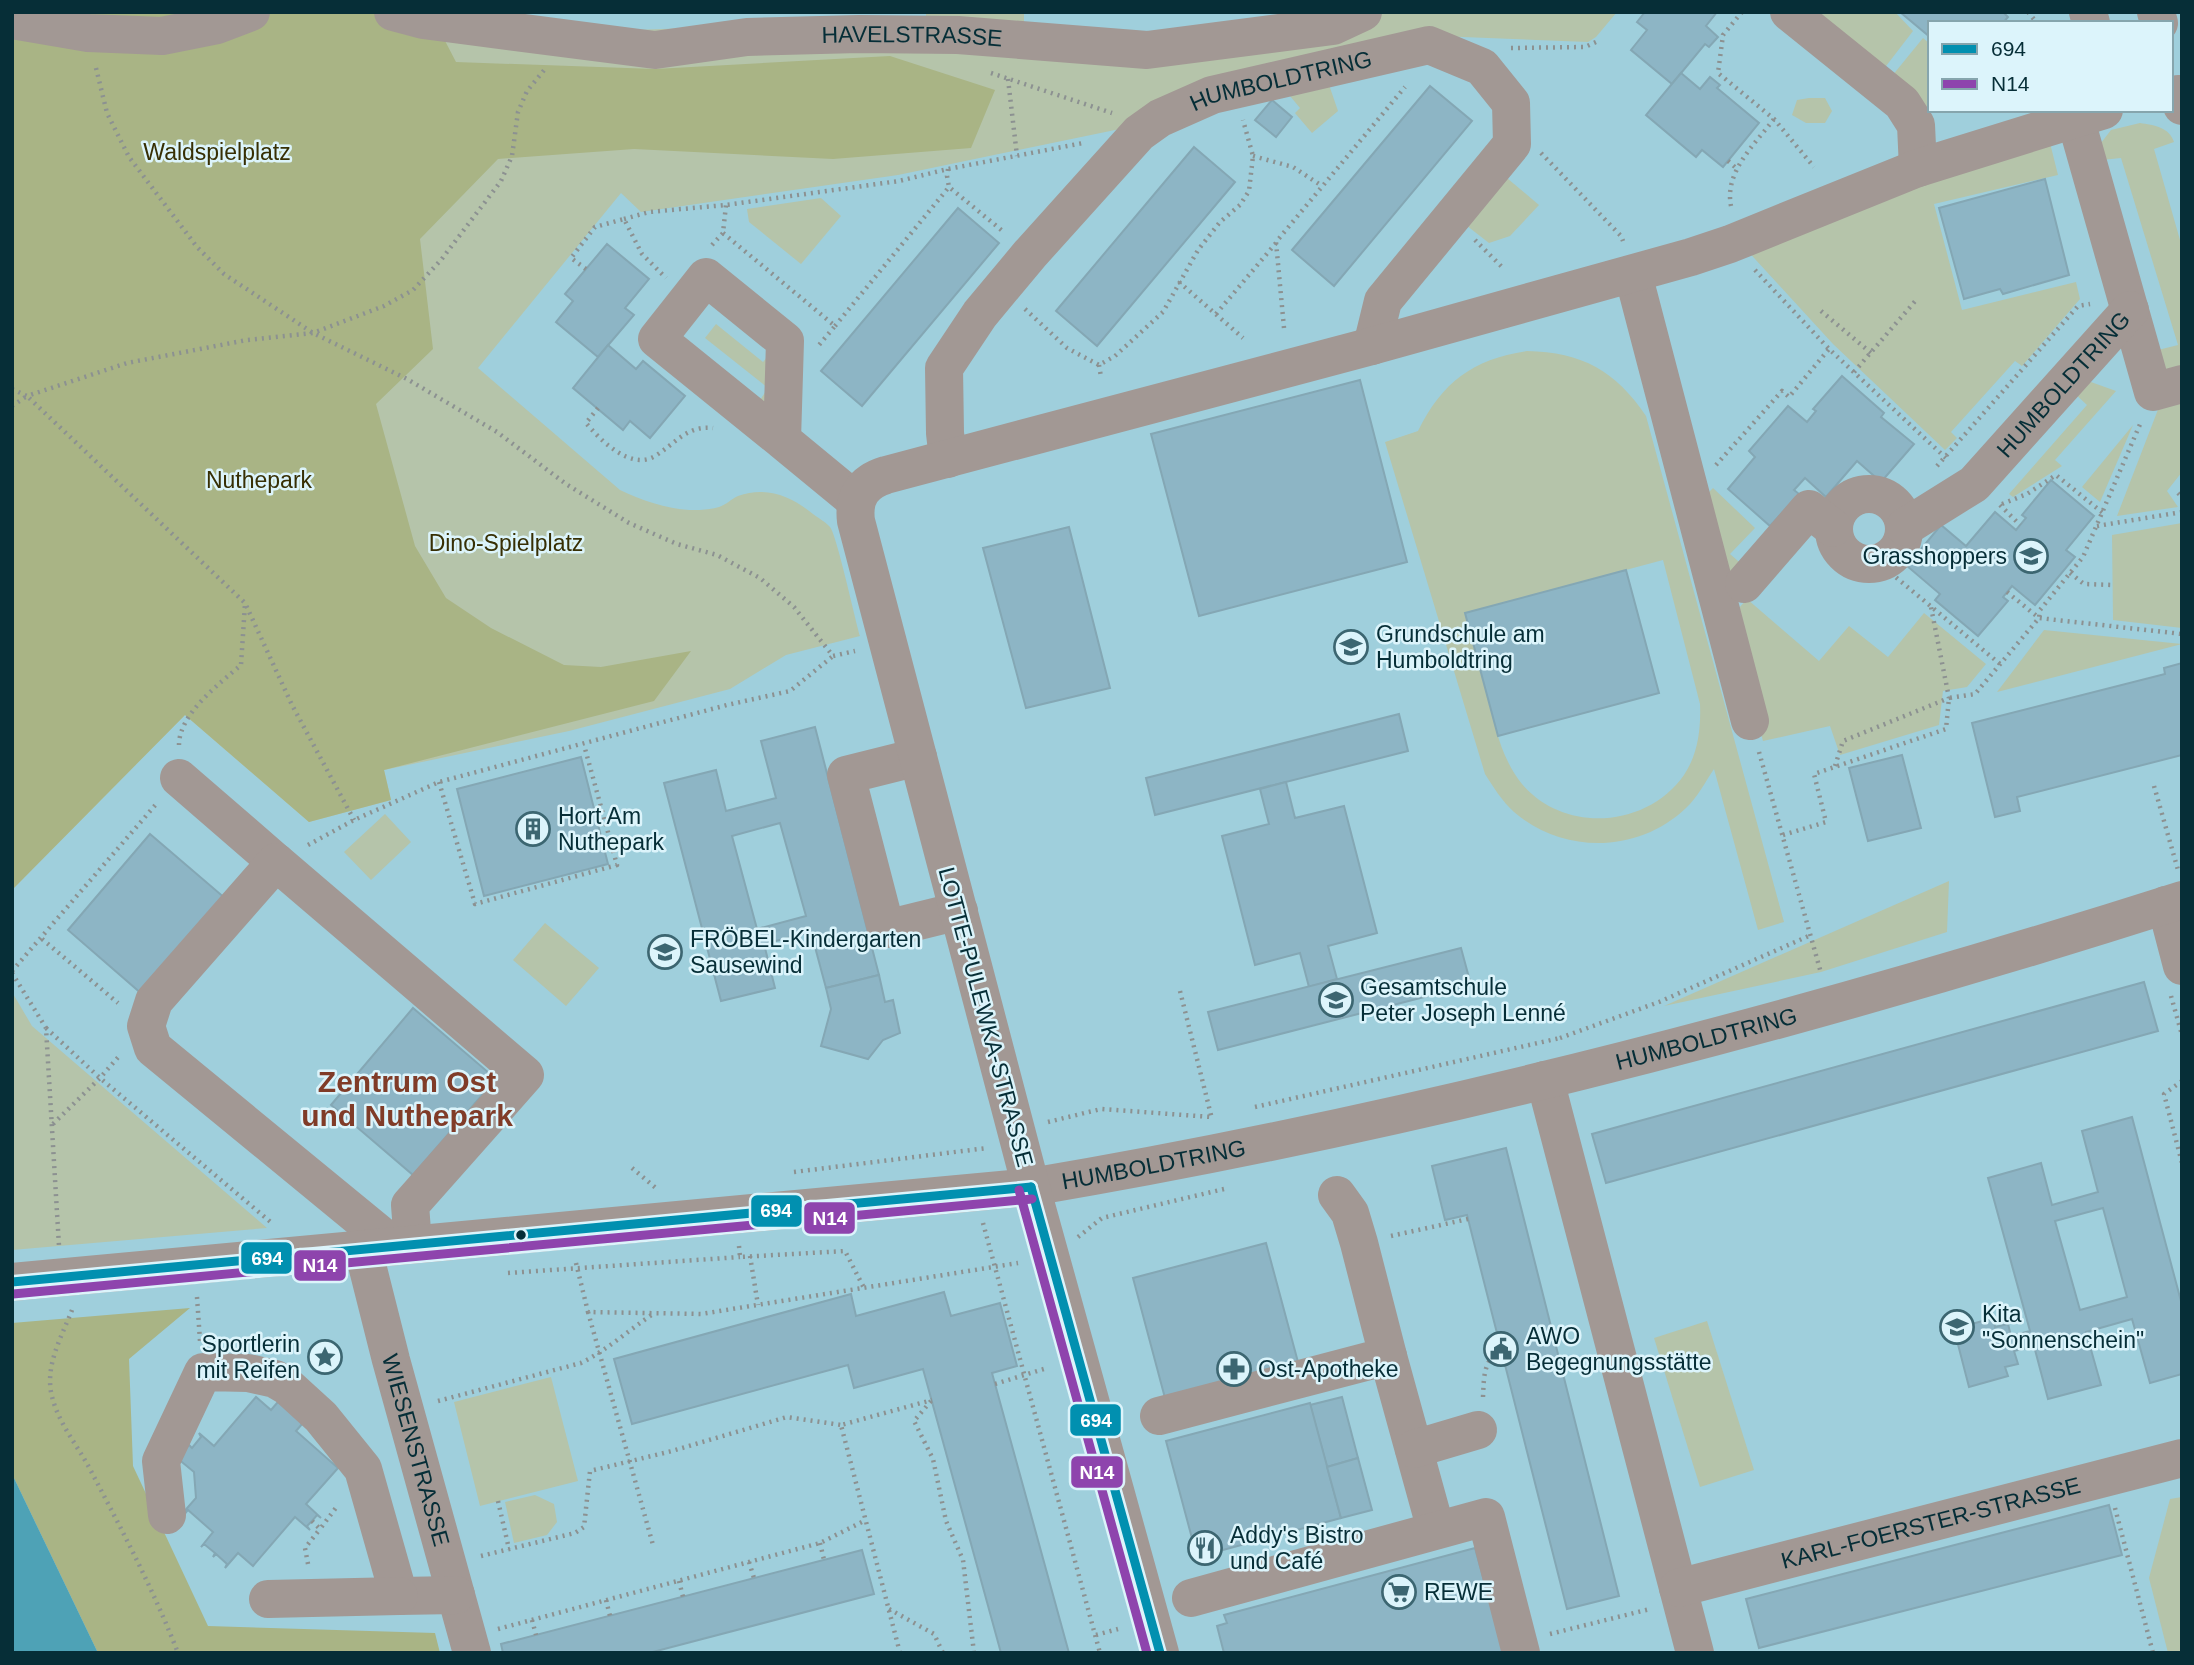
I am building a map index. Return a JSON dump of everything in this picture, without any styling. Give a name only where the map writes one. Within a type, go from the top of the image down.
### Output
[{"type":"street","points":[[12,20],[88,33],[162,36],[217,24],[251,12]]},
{"type":"street","name":"HAVELSTRASSE","points":[[393,12],[423,20],[655,50],[747,37],[859,34],[958,35],[1147,50],[1333,26],[1363,12]]},
{"type":"street","points":[[1789,12],[1902,103],[1916,125],[1918,168]]},
{"type":"street","name":"HUMBOLDTRING","points":[[948,459],[944,368],[980,314],[1030,254],[1139,133],[1160,118],[1212,95],[1429,45],[1482,67],[1511,103],[1512,122]]},
{"type":"street","points":[[1147,50],[1288,77]]},
{"type":"street","name":"HUMBOLDTRING","points":[[856,501],[866,485],[874,479],[1372,346],[1633,274],[1730,244],[1918,168],[2090,114],[2128,303],[1987,495],[1905,527]]},
{"type":"street","points":[[1372,346],[1383,301],[1512,144],[1512,122]]},
{"type":"street","points":[[1633,274],[1750,721]]},
{"type":"street","points":[[782,440],[785,341],[706,277],[657,339],[856,501]]},
{"type":"street","points":[[2128,303],[2168,388]]},
{"type":"street","points":[[1859,494],[1881,495],[1899,509],[1905,527],[1899,550],[1880,564],[1857,564],[1839,550],[1833,528],[1840,507],[1859,494]]},
{"type":"street","name":"LOTTE-PULEWKA-STRASSE","points":[[856,501],[856,521],[1031,1187],[1160,1653]]},
{"type":"street","points":[[1744,584],[1809,509],[1833,528]]},
{"type":"street","points":[[918,757],[846,775],[886,929],[959,911]]},
{"type":"street","points":[[179,778],[276,862],[154,1001],[146,1026],[153,1048],[390,1246]]},
{"type":"street","name":"WIESENSTRASSE","points":[[276,862],[525,1075],[410,1205],[390,1246],[405,1411],[470,1645]]},
{"type":"street","points":[[2175,892],[2182,966]]},
{"type":"street","name":"HUMBOLDTRING","points":[[12,1282],[1228,1170],[1545,1080],[2013,954],[2175,892]]},
{"type":"street","points":[[1545,1080],[1695,1653]]},
{"type":"street","points":[[1337,1195],[1350,1213],[1359,1243],[1436,1530]]},
{"type":"street","points":[[1159,1416],[1388,1356]]},
{"type":"street","points":[[167,1515],[161,1461],[204,1372],[248,1373],[275,1379],[321,1416],[363,1469],[399,1596]]},
{"type":"street","points":[[1413,1449],[1478,1430]]},
{"type":"street","name":"KARL-FOERSTER-STRASSE","points":[[1680,1595],[2182,1458]]},
{"type":"street","points":[[1191,1598],[1486,1517],[1520,1647]]},
{"type":"street","points":[[268,1599],[399,1596],[452,1579]]},
{"type":"path","points":[[1742,12],[1723,35],[1718,73],[1774,119],[1814,167]]},
{"type":"path","points":[[88,33],[107,113],[129,157],[197,247],[224,274],[313,333],[407,379],[497,432],[566,484],[629,523],[677,544],[717,555],[760,578],[794,607],[833,656]]},
{"type":"path","points":[[12,406],[27,396],[127,363],[247,340],[313,333],[384,306],[413,290],[441,260],[484,205],[507,169],[516,139],[518,112],[527,91],[570,39]]},
{"type":"path","points":[[1004,39],[1017,156]]},
{"type":"path","points":[[1504,48],[1586,47],[1597,42]]},
{"type":"path","points":[[1216,314],[1436,49]]},
{"type":"path","points":[[983,71],[1118,115],[1139,133]]},
{"type":"path","points":[[1099,365],[1115,356],[1163,312],[1198,250],[1220,222],[1240,205],[1249,191],[1253,156],[1243,120],[1212,95]]},
{"type":"path","points":[[1731,205],[1728,195],[1735,169],[1774,119]]},
{"type":"path","points":[[1512,122],[1621,236],[1633,274]]},
{"type":"path","points":[[586,269],[571,258],[596,227],[649,212],[726,205],[900,181],[1085,143]]},
{"type":"path","points":[[1253,156],[1293,167],[1322,186]]},
{"type":"path","points":[[1728,161],[1737,169]]},
{"type":"path","points":[[948,169],[949,187],[1030,254]]},
{"type":"path","points":[[835,326],[949,187]]},
{"type":"path","points":[[723,233],[726,205]]},
{"type":"path","points":[[624,219],[642,254],[669,281]]},
{"type":"path","points":[[1276,242],[1284,328]]},
{"type":"path","points":[[1730,244],[1829,349],[1987,495],[2027,494],[2056,475],[2103,513]]},
{"type":"path","points":[[1179,282],[1243,338]]},
{"type":"path","points":[[1003,287],[1066,348],[1099,365]]},
{"type":"path","points":[[1854,372],[1917,299]]},
{"type":"path","points":[[1936,467],[2078,306],[2128,303]]},
{"type":"path","points":[[1821,311],[1871,353]]},
{"type":"path","points":[[1691,495],[1782,391],[1788,397],[1829,349]]},
{"type":"path","points":[[1099,365],[1101,377]]},
{"type":"path","points":[[1835,767],[1843,741],[1949,698],[1975,694],[2039,618],[2040,610],[2083,557],[2168,388]]},
{"type":"path","points":[[12,389],[27,396],[245,603],[292,705],[354,820]]},
{"type":"path","points":[[598,408],[586,423],[593,432],[619,452],[631,458],[643,459],[653,458],[692,430],[715,429],[737,403]]},
{"type":"path","points":[[2097,526],[2182,512]]},
{"type":"path","points":[[1880,564],[2000,664]]},
{"type":"path","points":[[2070,573],[2084,584],[2112,585]]},
{"type":"path","points":[[2007,592],[2039,618],[2182,634]]},
{"type":"path","points":[[245,603],[241,665],[200,701],[179,736],[179,778],[12,972],[46,1028],[100,1078],[281,1231],[304,1255]]},
{"type":"path","points":[[1783,835],[1826,822],[1814,774],[1946,729],[1949,698],[1931,607]]},
{"type":"path","points":[[276,862],[354,820],[439,782],[727,705],[790,691],[833,656],[888,643]]},
{"type":"path","points":[[1750,721],[1822,977]]},
{"type":"path","points":[[439,782],[475,904],[617,865],[584,745]]},
{"type":"path","points":[[2154,786],[2175,892]]},
{"type":"path","name":"HUMBOLDTRING","points":[[1248,1109],[1559,1038],[1659,1002],[1811,935]]},
{"type":"path","points":[[41,939],[146,1026],[100,1078],[52,1125]]},
{"type":"path","points":[[588,1312],[701,1314],[1051,1258],[1102,1218],[1228,1170],[1180,991]]},
{"type":"path","points":[[46,1028],[60,1256]]},
{"type":"path","points":[[2182,1081],[2164,1094],[2182,1163]]},
{"type":"path","points":[[792,1172],[995,1147],[999,1135],[1101,1109],[1212,1117],[1224,1114]]},
{"type":"path","points":[[643,1191],[657,1189]]},
{"type":"path","points":[[974,1192],[1100,1653]]},
{"type":"path","points":[[737,1214],[740,1257]]},
{"type":"path","points":[[1359,1243],[1468,1219]]},
{"type":"path","points":[[568,1230],[653,1545]]},
{"type":"path","points":[[498,1273],[845,1251],[864,1288]]},
{"type":"path","points":[[750,1256],[758,1305]]},
{"type":"path","points":[[76,1300],[52,1360],[51,1390],[58,1417],[91,1470],[166,1622],[178,1653]]},
{"type":"path","points":[[405,1411],[581,1363],[600,1354],[620,1335],[654,1313]]},
{"type":"path","points":[[1478,1430],[1489,1427],[1482,1405],[1484,1375],[1491,1356],[1501,1349]]},
{"type":"path","points":[[995,1384],[1079,1360]]},
{"type":"path","points":[[452,1579],[509,1549],[575,1533],[584,1527],[590,1471],[788,1417],[841,1424],[932,1400],[914,1421],[933,1459],[946,1521],[963,1560],[974,1653]]},
{"type":"path","points":[[841,1424],[900,1653]]},
{"type":"path","points":[[2107,1477],[2153,1653]]},
{"type":"path","points":[[498,1501],[509,1549]]},
{"type":"path","points":[[470,1645],[532,1620],[820,1543],[866,1520]]},
{"type":"path","points":[[820,1543],[824,1560]]},
{"type":"path","points":[[749,1562],[754,1578]]},
{"type":"path","points":[[679,1581],[683,1597]]},
{"type":"path","points":[[1520,1647],[1680,1595]]},
{"type":"path","points":[[606,1600],[610,1616]]},
{"type":"path","points":[[888,1608],[934,1634],[943,1653]]},
{"type":"path","points":[[532,1620],[536,1635]]},
{"type":"green space","name":"Nuthepark","points":[[12,12],[633,30],[926,20],[926,12],[1024,12],[1024,36],[1199,35],[1289,12],[1617,12],[1596,37],[1588,42],[1437,36],[1144,124],[898,175],[641,212],[621,193],[478,368],[620,490],[656,504],[681,509],[719,507],[738,496],[758,492],[778,494],[805,508],[830,527],[860,636],[786,655],[730,689],[569,731],[384,770],[391,800],[309,822],[185,715],[12,890]]},
{"type":"green space","name":"Nuthepark","points":[[12,12],[430,12],[456,62],[655,69],[890,56],[995,90],[971,148],[833,159],[634,149],[498,159],[420,239],[433,349],[376,404],[415,546],[446,598],[491,628],[564,665],[601,667],[691,651],[654,701],[384,770],[391,800],[309,822],[185,715],[12,890]]},
{"type":"green space","points":[[1812,12],[1895,12],[1913,31],[1883,70]]},
{"type":"green space","points":[[1923,38],[1928,42],[1928,111],[1927,111],[1892,76]]},
{"type":"green space","points":[[1326,76],[1338,111],[1312,133],[1295,113],[1300,108],[1285,90]]},
{"type":"green space","points":[[1825,98],[1832,111],[1825,123],[1806,123],[1792,115],[1797,100]]},
{"type":"green space","points":[[2140,123],[2165,130],[2174,142],[2154,149],[2182,247],[2182,372],[2166,369],[2154,351],[2178,345],[2121,158],[2102,160],[2101,143],[2111,130]]},
{"type":"green space","points":[[2049,139],[2058,175],[1934,204],[1962,310],[2076,282],[2080,299],[2022,366],[2015,361],[1951,432],[1957,438],[1945,450],[1833,344],[1744,247]]},
{"type":"green space","points":[[1501,173],[1539,205],[1510,236],[1489,243],[1462,222]]},
{"type":"green space","points":[[821,198],[841,216],[801,264],[749,222],[747,209]]},
{"type":"green space","points":[[716,324],[763,362],[775,348],[773,401],[758,403],[768,388],[705,338]]},
{"type":"green space","points":[[1527,351],[1547,352],[1581,360],[1610,376],[1635,400],[1646,416],[1784,922],[1758,930],[1714,769],[1690,804],[1667,823],[1646,834],[1601,843],[1555,836],[1534,826],[1510,808],[1485,774],[1385,442],[1418,431],[1427,414],[1449,386],[1475,367]],"holes":[[[1663,560],[1700,704],[1699,732],[1693,759],[1684,775],[1668,793],[1649,806],[1628,814],[1605,818],[1582,817],[1560,811],[1540,800],[1522,784],[1504,753],[1465,613]]]},
{"type":"green space","points":[[2091,382],[2116,391],[2055,460],[2062,466],[2013,497],[2009,494],[2087,405],[2073,392]]},
{"type":"green space","points":[[2182,399],[2182,472],[2167,491],[2178,507],[2117,516],[2159,407]]},
{"type":"green space","points":[[2133,425],[2100,502],[2082,487]]},
{"type":"green space","points":[[1713,488],[1755,528],[1730,554],[1745,567],[1724,595],[1703,498]]},
{"type":"green space","points":[[2182,523],[2182,628],[2113,620],[2112,535]]},
{"type":"green space","points":[[1747,599],[1819,661],[1849,626],[1888,657],[1924,613],[1986,664],[1967,687],[1943,691],[1939,725],[1840,755],[1830,726],[1763,741],[1729,619]]},
{"type":"green space","points":[[2044,630],[2182,644],[1997,692]]},
{"type":"green space","points":[[385,814],[411,842],[371,880],[344,852]]},
{"type":"green space","points":[[1949,881],[1947,932],[1821,972],[1664,1006]]},
{"type":"green space","points":[[545,923],[599,968],[566,1006],[513,960]]},
{"type":"green space","points":[[12,992],[32,1026],[267,1228],[12,1250]]},
{"type":"green space","points":[[190,1308],[129,1359],[133,1466],[208,1626],[435,1633],[440,1653],[98,1653],[12,1474],[12,1323]]},
{"type":"green space","points":[[1707,1321],[1754,1470],[1700,1487],[1654,1338]]},
{"type":"green space","points":[[551,1377],[578,1481],[480,1506],[454,1402]]},
{"type":"green space","points":[[535,1495],[554,1504],[557,1522],[547,1535],[514,1543],[505,1502]]},
{"type":"green space","points":[[2182,1497],[2182,1653],[2168,1653],[2149,1578],[2170,1499]]},
{"type":"water","points":[[12,1474],[98,1653],[12,1653]]},
{"type":"building","points":[[1645,12],[1717,12],[1706,26],[1718,37],[1709,47],[1705,44],[1672,84],[1631,50],[1647,30],[1637,22]]},
{"type":"building","points":[[1900,12],[2003,12],[2008,17],[2005,21],[1928,21],[1928,35]]},
{"type":"building","points":[[1681,73],[1700,89],[1710,77],[1720,85],[1717,88],[1759,123],[1723,167],[1702,150],[1696,157],[1646,115]]},
{"type":"building","points":[[1430,86],[1472,121],[1334,286],[1292,250]]},
{"type":"building","points":[[1272,100],[1292,117],[1276,137],[1255,120]]},
{"type":"building","points":[[1194,147],[1235,182],[1097,346],[1056,311]]},
{"type":"building","points":[[2045,179],[2069,275],[2003,294],[2000,289],[1964,299],[1939,208]]},
{"type":"building","points":[[958,208],[999,243],[862,406],[821,371]]},
{"type":"building","points":[[607,244],[649,279],[625,308],[634,315],[598,357],[556,322],[573,301],[565,294]]},
{"type":"building","points":[[608,345],[636,369],[643,361],[685,396],[650,438],[630,421],[623,430],[573,388]]},
{"type":"building","points":[[1842,376],[1884,413],[1881,417],[1914,444],[1881,482],[1857,461],[1826,497],[1805,478],[1794,490],[1799,494],[1770,526],[1728,489],[1755,457],[1749,451],[1788,406],[1807,422],[1816,411],[1813,409]]},
{"type":"building","points":[[1360,380],[1407,562],[1199,616],[1151,434]]},
{"type":"building","points":[[2051,480],[2094,516],[2066,550],[2075,557],[2035,605],[2012,586],[2003,597],[2008,601],[1978,636],[1935,600],[1940,594],[1907,566],[1941,525],[1966,546],[1995,512],[2016,530],[2026,518],[2022,515]]},
{"type":"building","points":[[1069,527],[1110,688],[1026,708],[983,548]]},
{"type":"building","points":[[1626,570],[1659,693],[1498,736],[1465,613]]},
{"type":"building","points":[[2182,663],[2182,755],[2017,797],[2020,811],[1995,817],[1972,723],[2165,674],[2164,668]]},
{"type":"building","points":[[1399,714],[1408,751],[1155,815],[1146,778]]},
{"type":"building","points":[[815,727],[879,975],[826,988],[811,932],[764,944],[775,988],[721,1001],[664,783],[716,770],[726,811],[776,798],[761,741]],"holes":[[[780,823],[806,916],[757,929],[732,836]]]},
{"type":"building","points":[[1902,755],[1921,828],[1868,841],[1849,768]]},
{"type":"building","name":"Hort Am Nuthepark","points":[[581,757],[608,864],[484,896],[457,789]]},
{"type":"building","points":[[1286,782],[1295,818],[1344,806],[1377,933],[1328,946],[1337,979],[1309,987],[1300,953],[1255,965],[1222,836],[1269,824],[1260,789]]},
{"type":"building","points":[[150,834],[233,905],[150,1001],[68,930]]},
{"type":"building","name":"Gesamtschule Peter Joseph Lenné","points":[[1461,948],[1471,985],[1218,1050],[1208,1012]]},
{"type":"building","points":[[879,975],[885,1002],[893,1000],[900,1033],[883,1040],[868,1059],[821,1046],[831,1009],[826,988]]},
{"type":"building","points":[[2144,982],[2158,1031],[1606,1183],[1592,1134]]},
{"type":"building","points":[[413,1008],[496,1079],[413,1175],[331,1105]]},
{"type":"building","name":"Kita \"Sonnenschein\"","points":[[2132,1117],[2182,1305],[2182,1374],[2150,1383],[2132,1319],[2086,1332],[2101,1385],[2048,1399],[2034,1346],[2014,1351],[2018,1364],[2005,1367],[2008,1376],[1969,1387],[1954,1329],[1993,1318],[1995,1327],[2008,1324],[2011,1336],[2030,1331],[1988,1178],[2041,1163],[2052,1205],[2098,1192],[2082,1131]],"holes":[[[2103,1208],[2127,1297],[2080,1310],[2055,1221]]]},
{"type":"building","points":[[1506,1148],[1619,1596],[1567,1609],[1467,1215],[1445,1220],[1432,1166]]},
{"type":"building","points":[[1266,1243],[1298,1362],[1165,1398],[1133,1278]]},
{"type":"building","points":[[944,1292],[951,1316],[1000,1303],[1017,1366],[992,1373],[1069,1653],[1001,1653],[923,1369],[854,1388],[848,1365],[632,1424],[614,1359],[851,1294],[856,1316]]},
{"type":"building","points":[[284,1395],[309,1416],[296,1431],[338,1468],[306,1504],[321,1518],[317,1515],[307,1526],[310,1530],[295,1517],[253,1566],[238,1553],[225,1568],[227,1564],[216,1554],[213,1557],[215,1553],[204,1544],[201,1547],[213,1532],[188,1510],[176,1525],[174,1523],[196,1498],[194,1472],[177,1458],[189,1445],[192,1448],[201,1437],[199,1433],[214,1446],[256,1397],[271,1410]]},
{"type":"building","points":[[1342,1397],[1358,1458],[1327,1467],[1310,1405]]},
{"type":"building","points":[[1310,1403],[1341,1518],[1197,1557],[1166,1441]]},
{"type":"building","points":[[1358,1458],[1372,1510],[1341,1518],[1327,1467]]},
{"type":"building","points":[[2109,1505],[2122,1555],[1759,1648],[1746,1599]]},
{"type":"building","name":"REWE","points":[[1475,1548],[1504,1653],[1224,1653],[1217,1626],[1227,1623],[1224,1615]]},
{"type":"building","points":[[862,1550],[874,1594],[649,1653],[503,1653],[501,1644]]},
{"type":"transit line","name":"694","points":[[1031,1187],[1160,1653]]},
{"type":"transit line","name":"694","points":[[12,1282],[1031,1187]]},
{"type":"transit line","name":"N14","points":[[1019,1190],[1147,1653]]},
{"type":"transit line","name":"N14","points":[[13,1294],[1032,1199]]},
{"type":"place","name":"Grasshoppers","points":[[2031,556]]},
{"type":"place","name":"Grundschule am Humboldtring","points":[[1351,647]]},
{"type":"place","name":"Hort Am Nuthepark","points":[[533,829]]},
{"type":"place","name":"FRÖBEL-Kindergarten Sausewind","points":[[665,952]]},
{"type":"place","name":"Gesamtschule Peter Joseph Lenné","points":[[1336,1000]]},
{"type":"place","name":"Kita \"Sonnenschein\"","points":[[1957,1327]]},
{"type":"place","name":"AWO Begegnungsstätte","points":[[1501,1349]]},
{"type":"place","name":"Sportlerin mit Reifen","points":[[325,1357]]},
{"type":"place","name":"Ost-Apotheke","points":[[1234,1369]]},
{"type":"place","name":"Addy's Bistro und Café","points":[[1205,1548]]},
{"type":"place","name":"REWE","points":[[1399,1592]]},
{"type":"district","name":"Zentrum Ost und Nuthepark","points":[[407,1099]]},
{"type":"park label","name":"Waldspielplatz","points":[[217,152]]},
{"type":"park label","name":"Dino-Spielplatz","points":[[506,543]]}]
